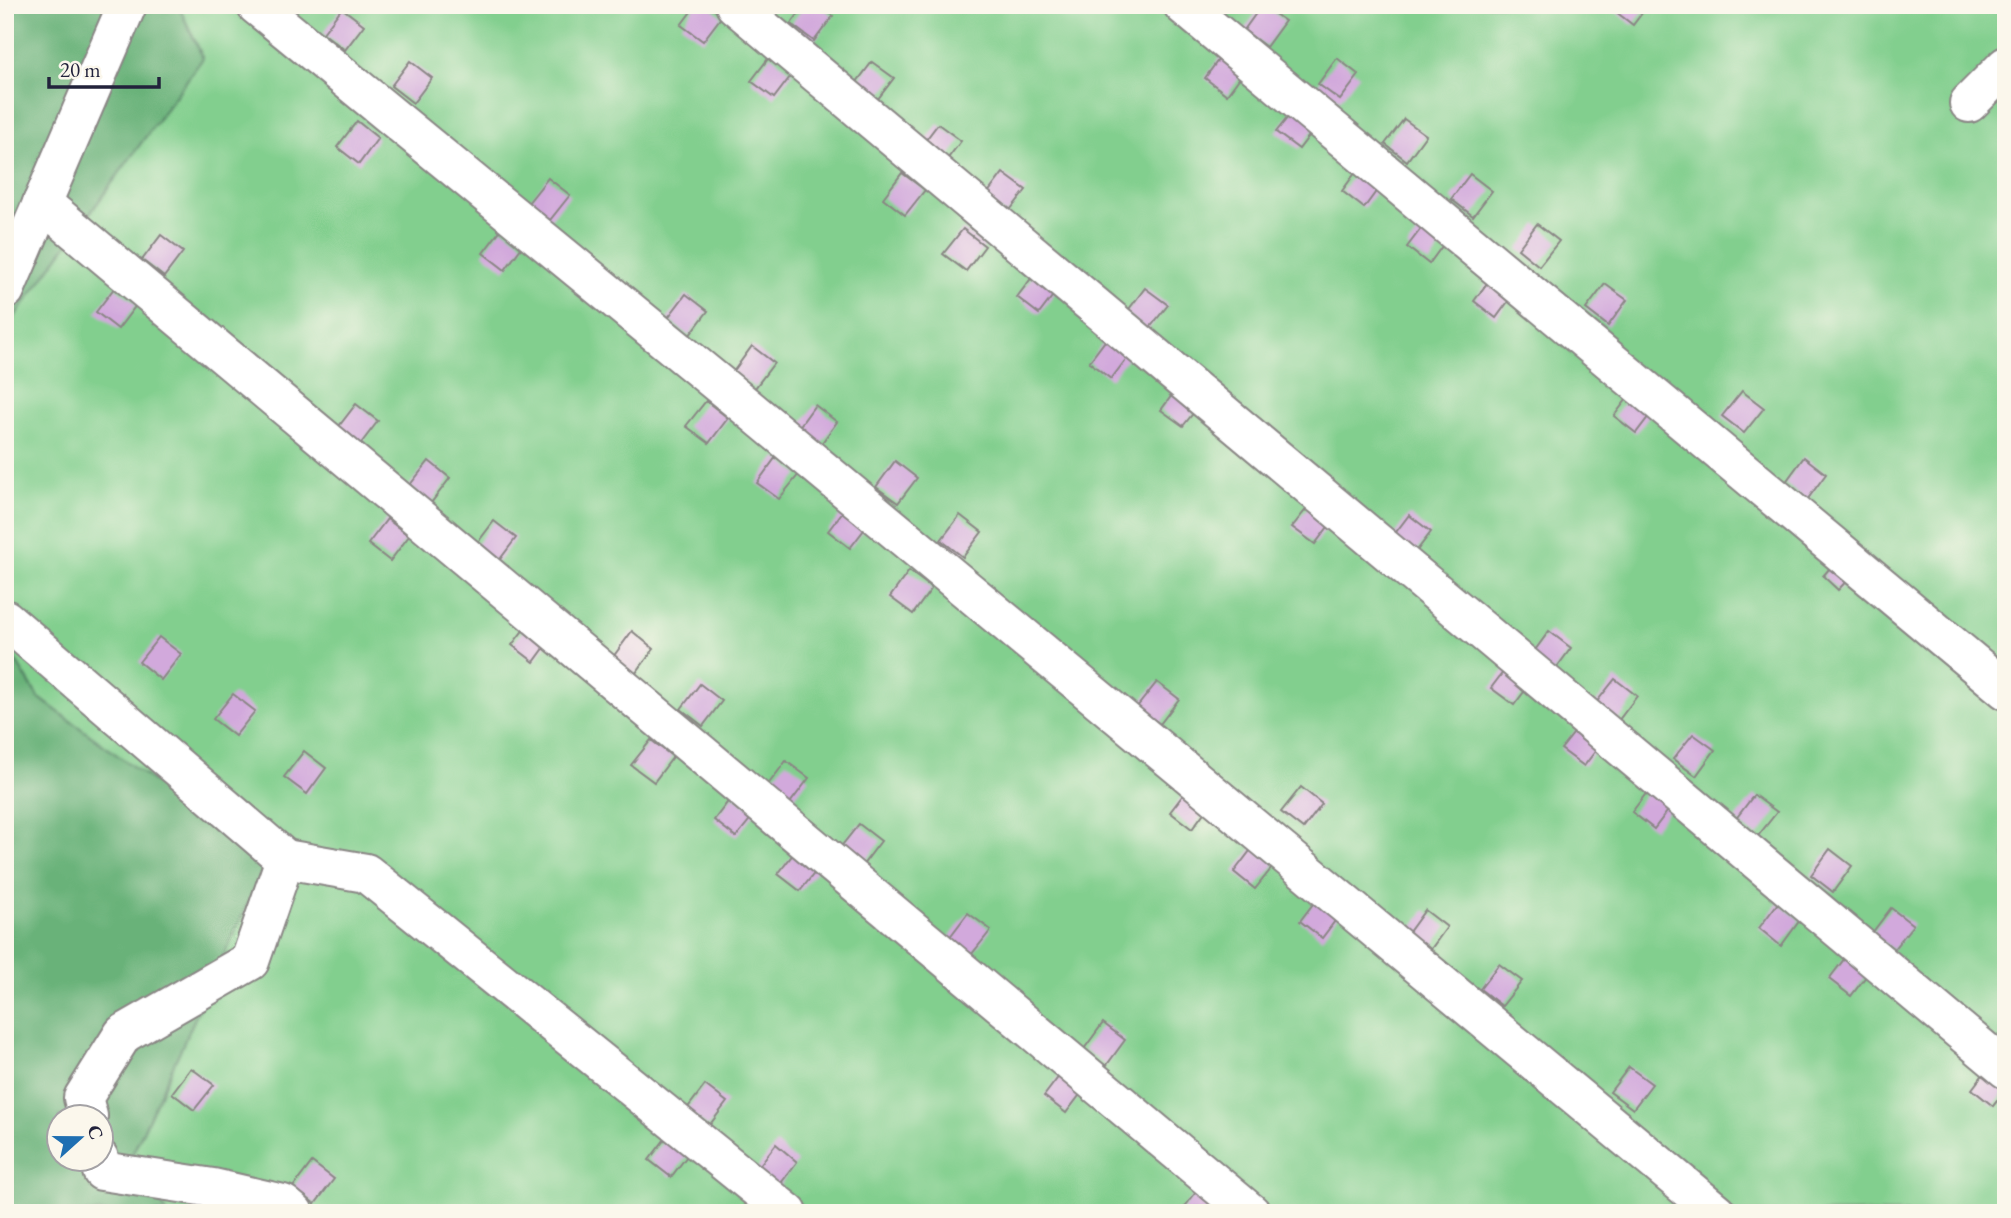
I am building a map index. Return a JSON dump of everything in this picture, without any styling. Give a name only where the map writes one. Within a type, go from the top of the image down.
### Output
[{"type":"lane","points":[[5,290],[127,5]]},
{"type":"lane","points":[[256,5],[748,408],[1717,1213]]},
{"type":"lane","points":[[734,5],[2006,1069]]},
{"type":"lane","points":[[1183,5],[2006,690]]},
{"type":"lane","points":[[1969,103],[2006,66]]},
{"type":"lane","points":[[42,202],[1251,1213]]},
{"type":"lane","points":[[5,619],[285,859],[366,873],[788,1213]]},
{"type":"lane","points":[[84,1102],[83,1098],[123,1034],[250,961],[285,859]]},
{"type":"lane","points":[[109,1172],[213,1188],[282,1204],[294,1213]]},
{"type":"green space","points":[[5,5],[178,5],[203,58],[5,330]]},
{"type":"green space","points":[[178,5],[2006,5],[2006,1213],[167,1213],[131,1157],[265,865],[38,697],[5,643],[5,330],[203,58]]},
{"type":"green space","points":[[5,643],[38,697],[266,864],[131,1157],[167,1213],[5,1213]]},
{"type":"building","points":[[696,5],[708,5],[722,16],[703,41],[681,25]]},
{"type":"building","points":[[805,5],[819,5],[833,16],[814,41],[791,24]]},
{"type":"building","points":[[1262,5],[1285,21],[1266,47],[1244,30]]},
{"type":"building","points":[[1613,5],[1648,5],[1633,25],[1611,8]]},
{"type":"building","points":[[342,8],[364,25],[345,50],[323,33]]},
{"type":"building","points":[[1224,52],[1246,69],[1227,95],[1205,78]]},
{"type":"building","points":[[771,55],[793,73],[774,98],[751,81]]},
{"type":"building","points":[[1337,58],[1359,75],[1340,100],[1318,84]]},
{"type":"building","points":[[410,61],[432,78],[413,103],[391,86]]},
{"type":"building","points":[[872,62],[894,78],[874,104],[853,87]]},
{"type":"building","points":[[1296,107],[1318,124],[1299,149],[1276,132]]},
{"type":"building","points":[[1404,119],[1426,135],[1407,161],[1385,144]]},
{"type":"building","points":[[357,121],[378,138],[359,164],[337,147]]},
{"type":"building","points":[[938,124],[961,141],[942,166],[919,149]]},
{"type":"building","points":[[1361,165],[1383,182],[1364,208],[1342,191]]},
{"type":"building","points":[[902,173],[925,190],[905,215],[883,198]]},
{"type":"building","points":[[1003,173],[1026,190],[1006,215],[984,198]]},
{"type":"building","points":[[1470,174],[1492,191],[1473,216],[1451,199]]},
{"type":"building","points":[[548,178],[570,195],[550,220],[528,203]]},
{"type":"building","points":[[1426,222],[1448,238],[1429,264],[1407,247]]},
{"type":"building","points":[[1537,224],[1559,241],[1539,266],[1518,249]]},
{"type":"building","points":[[502,228],[524,244],[505,270],[483,253]]},
{"type":"building","points":[[963,229],[985,246],[966,271],[943,254]]},
{"type":"building","points":[[161,235],[183,252],[164,277],[142,260]]},
{"type":"building","points":[[1036,272],[1058,289],[1039,314],[1017,297]]},
{"type":"building","points":[[1493,275],[1515,292],[1496,318],[1474,301]]},
{"type":"building","points":[[1605,284],[1627,300],[1608,326],[1586,309]]},
{"type":"building","points":[[115,287],[137,304],[118,329],[96,312]]},
{"type":"building","points":[[1145,288],[1168,305],[1148,330],[1126,313]]},
{"type":"building","points":[[686,294],[708,311],[689,336],[667,319]]},
{"type":"building","points":[[1108,337],[1130,354],[1111,379],[1089,362]]},
{"type":"building","points":[[752,346],[774,363],[755,388],[733,372]]},
{"type":"building","points":[[1180,384],[1203,401],[1183,426],[1161,410]]},
{"type":"building","points":[[1633,391],[1655,408],[1636,433],[1614,416]]},
{"type":"building","points":[[1742,391],[1764,408],[1744,433],[1722,416]]},
{"type":"building","points":[[706,401],[728,418],[709,443],[686,426]]},
{"type":"building","points":[[356,404],[378,421],[359,446],[336,430]]},
{"type":"building","points":[[815,405],[837,422],[818,448],[796,431]]},
{"type":"building","points":[[776,457],[799,474],[779,499],[757,483]]},
{"type":"building","points":[[1804,457],[1826,474],[1807,500],[1785,483]]},
{"type":"building","points":[[429,461],[450,478],[431,503],[409,486]]},
{"type":"building","points":[[895,461],[917,478],[898,503],[876,487]]},
{"type":"building","points":[[1312,502],[1334,519],[1315,544],[1292,527]]},
{"type":"building","points":[[847,506],[870,522],[850,548],[828,531]]},
{"type":"building","points":[[960,515],[982,532],[963,557],[941,540]]},
{"type":"building","points":[[1409,515],[1431,532],[1412,557],[1390,540]]},
{"type":"building","points":[[387,519],[409,536],[390,561],[368,544]]},
{"type":"building","points":[[494,521],[516,538],[497,563],[475,546]]},
{"type":"building","points":[[1836,561],[1852,575],[1838,590],[1823,576]]},
{"type":"building","points":[[909,571],[932,588],[913,614],[890,597]]},
{"type":"building","points":[[531,620],[553,636],[534,662],[512,645]]},
{"type":"building","points":[[632,631],[654,649],[635,674],[613,657]]},
{"type":"building","points":[[1549,631],[1571,648],[1552,674],[1530,657]]},
{"type":"building","points":[[159,637],[181,654],[161,680],[139,662]]},
{"type":"building","points":[[1510,663],[1533,680],[1514,705],[1491,688]]},
{"type":"building","points":[[1615,679],[1637,696],[1618,721],[1595,704]]},
{"type":"building","points":[[1157,682],[1179,699],[1160,724],[1137,707]]},
{"type":"building","points":[[700,684],[722,701],[703,726],[681,709]]},
{"type":"building","points":[[233,694],[255,711],[235,736],[213,719]]},
{"type":"building","points":[[1581,724],[1603,741],[1584,766],[1561,749]]},
{"type":"building","points":[[1693,734],[1715,750],[1696,776],[1673,759]]},
{"type":"building","points":[[651,740],[673,757],[654,782],[631,765]]},
{"type":"building","points":[[304,751],[326,768],[307,794],[284,777]]},
{"type":"building","points":[[786,761],[809,778],[790,803],[767,786]]},
{"type":"building","points":[[1190,786],[1211,803],[1192,829],[1170,812]]},
{"type":"building","points":[[1301,787],[1322,804],[1303,829],[1281,812]]},
{"type":"building","points":[[1651,787],[1673,804],[1654,829],[1632,812]]},
{"type":"building","points":[[733,795],[756,812],[736,837],[714,820]]},
{"type":"building","points":[[1754,795],[1777,812],[1757,837],[1735,820]]},
{"type":"building","points":[[859,824],[881,841],[862,866],[839,849]]},
{"type":"building","points":[[1253,847],[1275,864],[1255,889],[1234,872]]},
{"type":"building","points":[[797,849],[820,866],[800,891],[778,874]]},
{"type":"building","points":[[1830,849],[1852,866],[1833,892],[1811,875]]},
{"type":"building","points":[[1319,896],[1341,913],[1322,938],[1300,921]]},
{"type":"building","points":[[1778,903],[1800,920],[1781,946],[1759,928]]},
{"type":"building","points":[[1891,908],[1913,925],[1893,950],[1872,933]]},
{"type":"building","points":[[1425,910],[1447,927],[1428,953],[1406,936]]},
{"type":"building","points":[[968,913],[991,930],[971,955],[949,938]]},
{"type":"building","points":[[1848,954],[1870,971],[1851,996],[1829,979]]},
{"type":"building","points":[[1499,964],[1522,981],[1502,1006],[1480,989]]},
{"type":"building","points":[[1103,1023],[1125,1040],[1106,1066],[1084,1049]]},
{"type":"building","points":[[1991,1064],[2006,1076],[2006,1090],[1993,1106],[1972,1089]]},
{"type":"building","points":[[1629,1067],[1652,1084],[1633,1109],[1610,1092]]},
{"type":"building","points":[[191,1068],[214,1085],[194,1110],[172,1093]]},
{"type":"building","points":[[1063,1071],[1085,1088],[1066,1113],[1044,1096]]},
{"type":"building","points":[[705,1085],[727,1102],[708,1127],[686,1110]]},
{"type":"building","points":[[668,1135],[690,1152],[671,1177],[649,1160]]},
{"type":"building","points":[[776,1144],[797,1162],[778,1187],[756,1170]]},
{"type":"building","points":[[312,1162],[334,1179],[315,1204],[293,1187]]},
{"type":"building","points":[[1200,1187],[1222,1204],[1215,1213],[1180,1213]]}]
